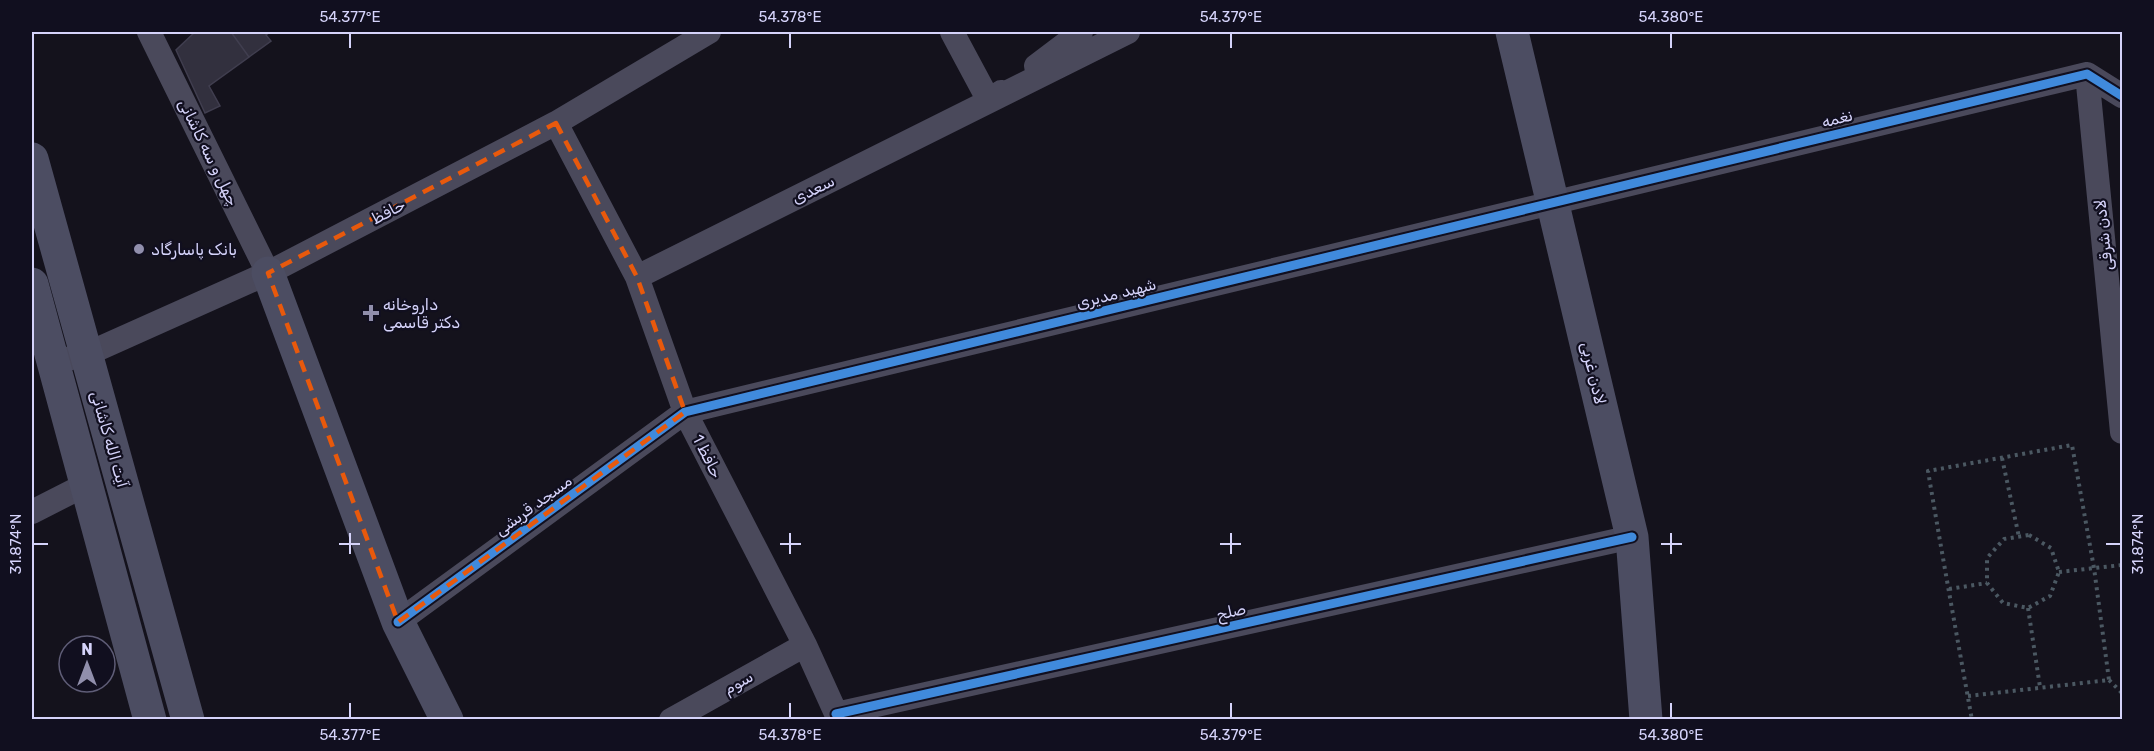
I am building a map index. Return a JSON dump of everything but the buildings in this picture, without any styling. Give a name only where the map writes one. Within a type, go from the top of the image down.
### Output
[{"type":"street","name":"چهل و سه کاشانی","points":[[149,32],[268,273]]},
{"type":"street","name":"حافظ","points":[[54,363],[87,354],[268,273],[556,123],[708,32]]},
{"type":"street","points":[[952,32],[989,101]]},
{"type":"street","name":"سعدی","points":[[989,101],[1081,32]]},
{"type":"street","name":"سعدی","points":[[637,276],[1128,32]]},
{"type":"street","name":"لادن غربی","points":[[1512,32],[1632,537],[1646,720]]},
{"type":"street","points":[[2087,74],[2122,96]]},
{"type":"street","name":"نغمه","points":[[1553,202],[2087,74]]},
{"type":"street","name":"لادن شرقی","points":[[2087,74],[2122,432]]},
{"type":"street","name":"حافظ 1","points":[[556,123],[637,276],[685,412],[806,645],[837,717]]},
{"type":"street","name":"آیت الله کاشانی","points":[[32,159],[188,720]]},
{"type":"street","name":"شهید مدیری","points":[[685,412],[1553,202]]},
{"type":"street","points":[[268,273],[398,622],[447,720]]},
{"type":"street","name":"آیت الله کاشانی","points":[[32,284],[150,720]]},
{"type":"street","name":"مسجد قریشی","points":[[398,622],[685,412]]},
{"type":"street","points":[[32,512],[87,484]]},
{"type":"street","name":"صلح","points":[[837,717],[1632,537]]},
{"type":"street","name":"سوم","points":[[671,720],[806,645]]},
{"type":"path","points":[[1972,720],[1928,471],[2072,445],[2094,568],[2109,680],[2122,693]]},
{"type":"path","points":[[2002,458],[2019,537]]},
{"type":"path","points":[[2029,535],[2051,548],[2059,572],[2050,596],[2028,608],[2003,603],[1987,583],[1987,558],[2004,539],[2029,535]]},
{"type":"path","points":[[2059,572],[2122,565]]},
{"type":"path","points":[[1948,589],[1987,583]]},
{"type":"path","points":[[2028,608],[2040,687]]},
{"type":"path","points":[[1968,696],[2109,680]]},
{"type":"highlighted area","points":[[556,123],[637,277],[685,412],[398,622],[268,273]]},
{"type":"cycle path","points":[[398,622],[685,412],[2087,74],[2122,96]]},
{"type":"cycle path","points":[[836,714],[1632,537]]},
{"type":"place","name":"بانک پاسارگاد","points":[[139,249]]},
{"type":"place","name":"داروخانه دکتر قاسمی","points":[[371,313]]}]
